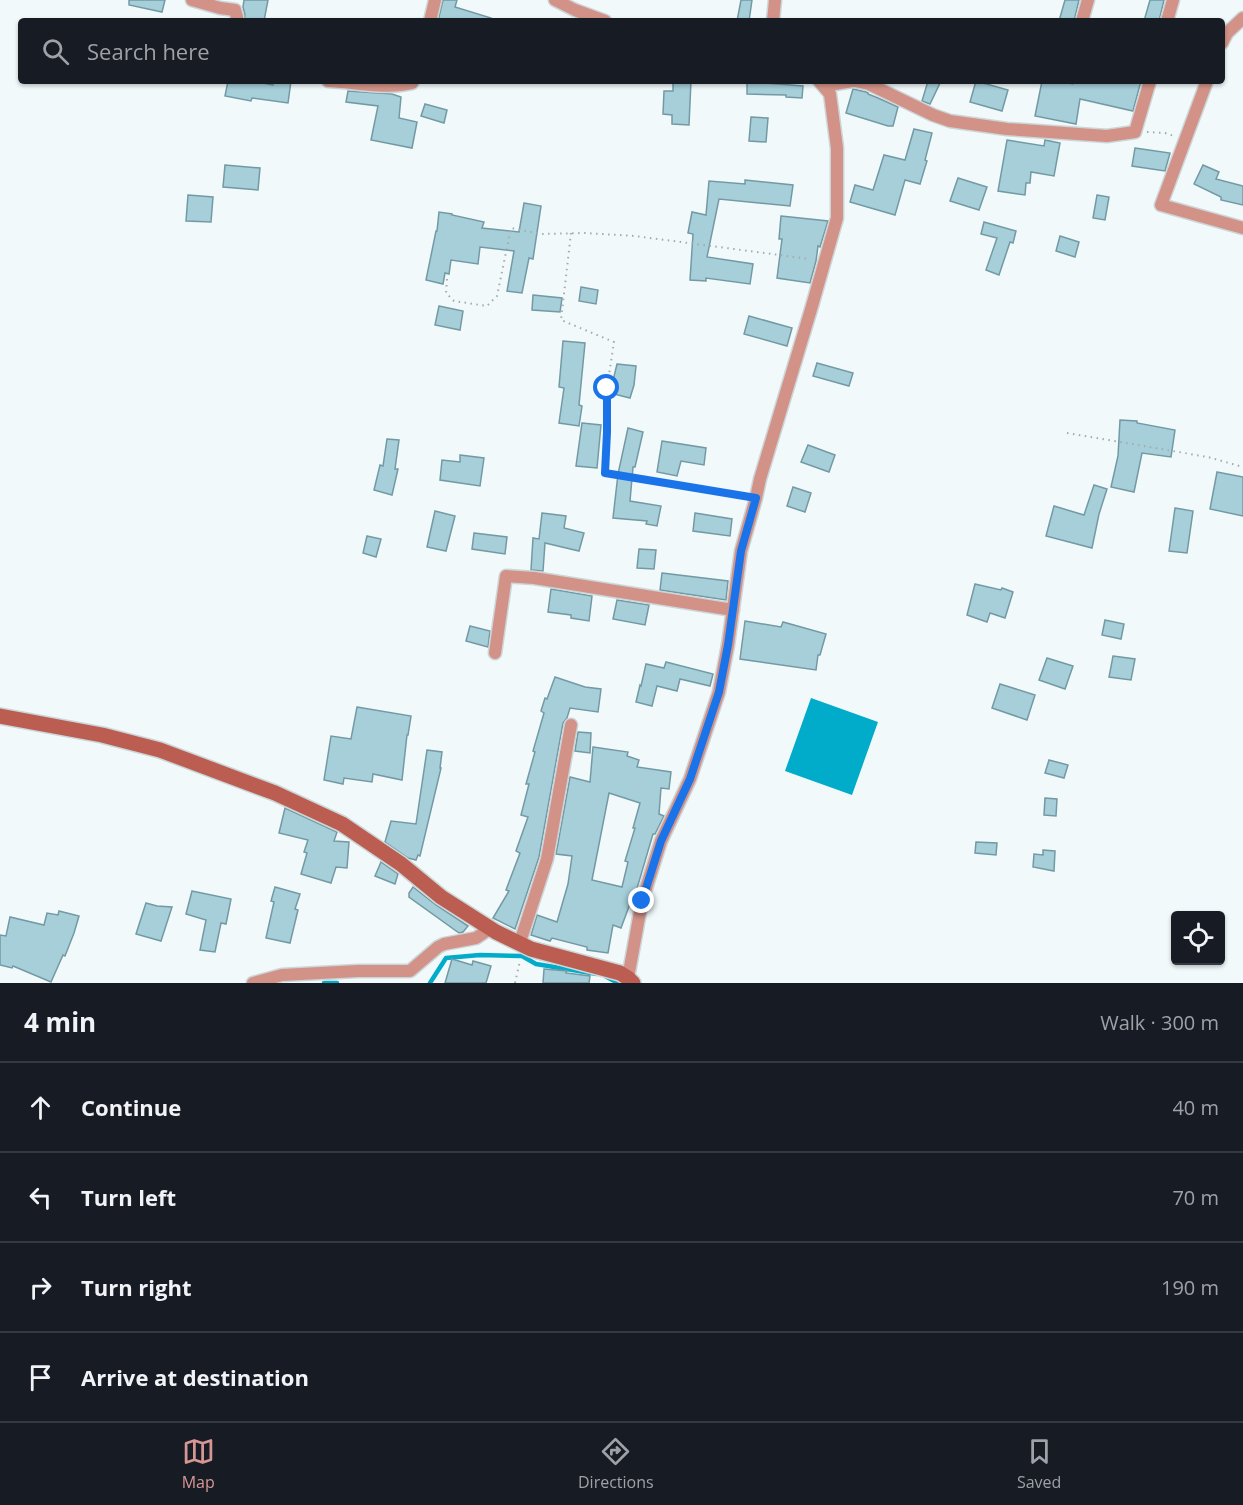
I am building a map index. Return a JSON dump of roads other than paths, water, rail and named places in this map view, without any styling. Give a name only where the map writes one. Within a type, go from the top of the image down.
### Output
[{"type":"street","points":[[192,0],[235,10],[237,18]]},
{"type":"street","points":[[431,18],[435,0]]},
{"type":"street","points":[[555,0],[597,18]]},
{"type":"street","points":[[773,18],[776,0]]},
{"type":"street","points":[[1083,18],[1088,0]]},
{"type":"street","points":[[1168,18],[1173,0]]},
{"type":"street","points":[[1225,37],[1243,18]]},
{"type":"street","points":[[359,84],[380,86],[408,84]]},
{"type":"street","points":[[0,716],[102,735],[160,750],[275,793],[342,824],[401,864],[441,897],[491,928],[531,949],[620,973],[630,980],[642,901],[661,841],[690,779],[719,692],[741,551],[760,478],[837,218],[837,148],[830,94],[821,84]]},
{"type":"street","points":[[868,84],[933,116],[950,121],[1007,129],[1107,136],[1136,132],[1149,84]]},
{"type":"street","points":[[1206,84],[1161,205],[1243,228]]},
{"type":"street","points":[[495,652],[506,576],[534,578],[733,610]]},
{"type":"street","points":[[520,942],[547,859],[572,725]]},
{"type":"street","points":[[253,983],[282,975],[410,971],[438,947],[476,938],[491,928]]},
{"type":"water","points":[[811,698],[878,722],[852,795],[785,771]]},
{"type":"waterway","points":[[430,983],[446,958],[480,955],[522,956],[536,964],[597,974]]},
{"type":"waterway","points":[[605,976],[618,983]]},
{"type":"waterway","points":[[324,983],[337,983]]}]
